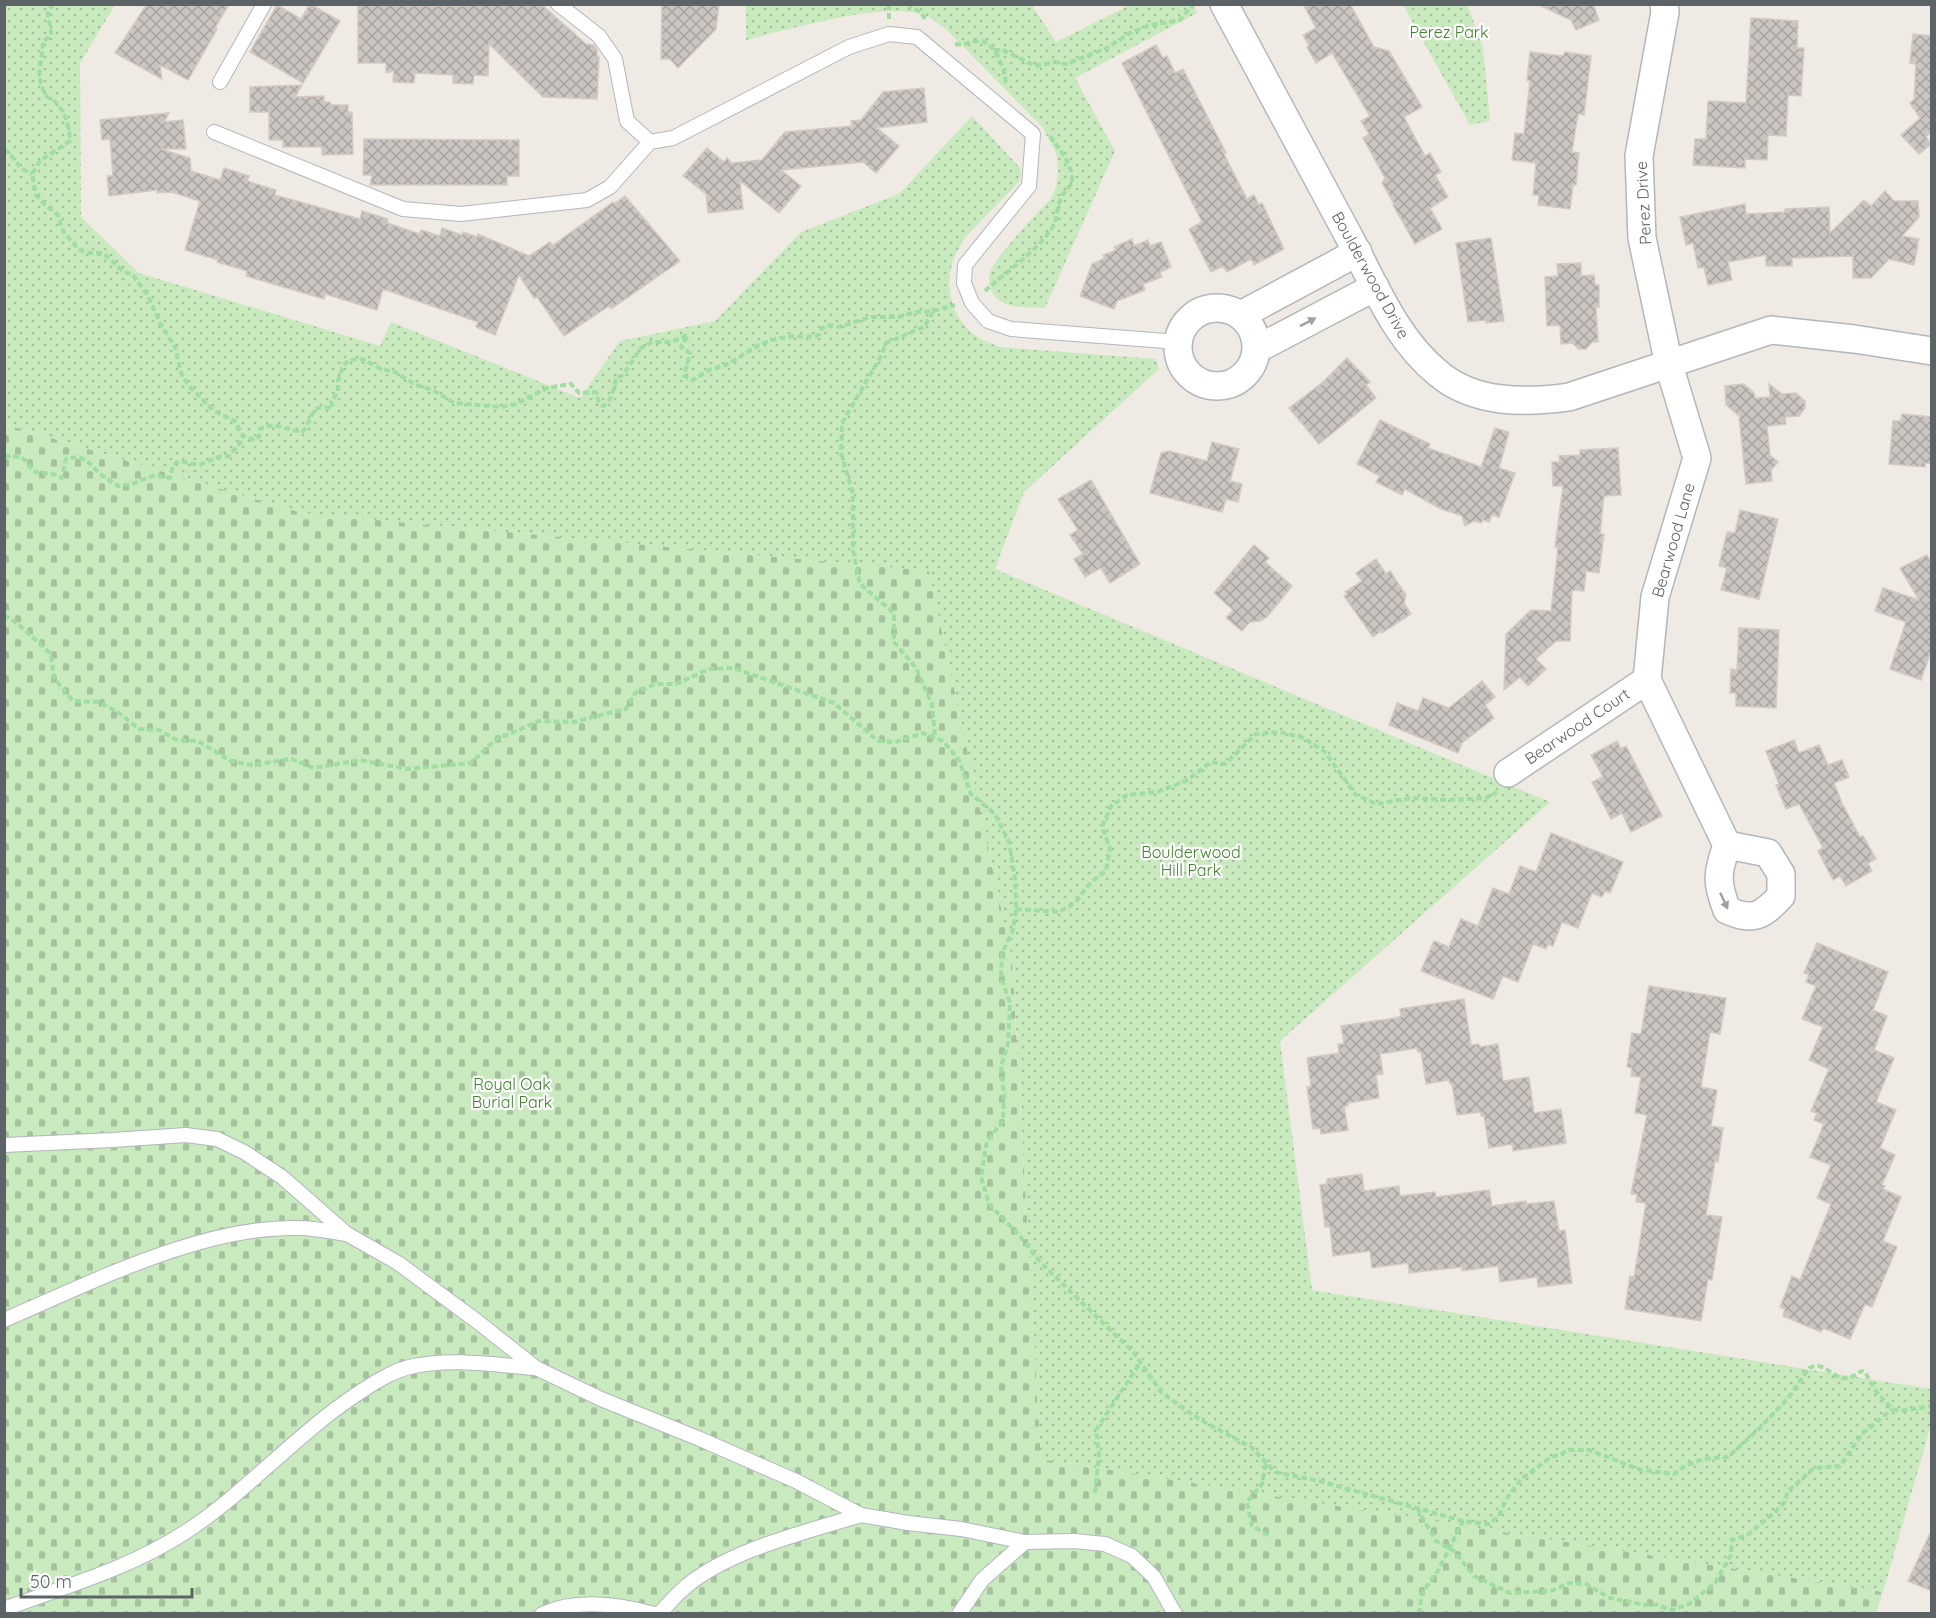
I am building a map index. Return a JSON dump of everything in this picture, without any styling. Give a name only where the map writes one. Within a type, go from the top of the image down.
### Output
[{"type":"street","name":"Boulderwood Drive","points":[[1224,4],[1375,287],[1409,343],[1438,374],[1463,389],[1506,400],[1537,401],[1569,397],[1771,330],[1854,339],[1932,351]]},
{"type":"street","name":"Perez Drive","points":[[1664,4],[1665,12],[1639,156],[1642,238],[1669,365]]},
{"type":"street","points":[[1241,315],[1358,252]]},
{"type":"street","points":[[1257,349],[1375,287]]},
{"type":"street","points":[[1215,307],[1229,309],[1241,315],[1253,330],[1257,349],[1254,363],[1246,374],[1234,383],[1221,387],[1207,386],[1194,380],[1184,369],[1178,357],[1181,329],[1190,318],[1202,310],[1215,307]]},
{"type":"street","name":"Bearwood Lane","points":[[1647,680],[1655,597],[1697,459],[1669,365]]},
{"type":"street","points":[[1647,680],[1727,845]]},
{"type":"street","name":"Bearwood Court","points":[[1508,773],[1647,680]]},
{"type":"lane","points":[[220,82],[264,4]]},
{"type":"lane","points":[[558,4],[599,36],[615,58],[627,121],[650,142]]},
{"type":"lane","points":[[214,132],[403,209],[460,214],[587,200],[610,187],[650,142],[673,138],[849,47],[889,34],[917,37],[1033,134],[1029,186],[965,265],[964,283],[972,303],[988,321],[1011,329],[1178,342]]},
{"type":"lane","points":[[4,1144],[186,1135],[217,1139],[244,1152],[282,1177],[347,1234],[398,1263],[536,1368],[601,1400],[700,1439],[796,1481],[861,1515],[961,1529],[1024,1542],[1074,1541],[1105,1544],[1132,1556],[1154,1577],[1175,1614]]},
{"type":"lane","points":[[4,1320],[110,1275],[160,1256],[219,1238],[258,1231],[301,1228],[347,1234]]},
{"type":"lane","points":[[4,1609],[110,1572],[145,1556],[184,1533],[230,1500],[282,1452],[340,1405],[377,1380],[411,1366],[445,1361],[536,1368]]},
{"type":"lane","points":[[659,1614],[683,1589],[713,1568],[750,1551],[861,1515]]},
{"type":"lane","points":[[958,1614],[982,1580],[1024,1542]]},
{"type":"lane","points":[[542,1614],[551,1610],[590,1604],[630,1607],[654,1614]]},
{"type":"path","points":[[54,4],[48,10],[47,17],[52,32],[50,37],[43,41],[43,57],[38,75],[47,97],[56,101],[69,126],[70,141],[40,161],[32,174],[36,195],[58,215],[63,231],[78,249],[88,253],[103,253],[124,272],[132,274],[148,296],[161,325],[175,347],[181,373],[188,386],[214,411],[235,421],[243,436],[255,440],[259,437],[260,429],[265,427],[280,425],[302,432],[308,426],[317,408],[333,407],[331,402],[338,392],[338,381],[343,366],[349,360],[362,358],[381,369],[395,372],[416,385],[433,390],[454,403],[500,407],[516,404],[546,388],[571,384],[579,393],[596,392],[603,406],[608,403],[612,395],[616,378],[623,375],[642,348],[652,342],[671,342],[688,335],[681,347],[690,353],[684,376],[693,380],[711,369],[726,365],[759,345],[776,339],[794,336],[814,337],[820,334],[822,328],[830,325],[838,327],[871,317],[898,317],[933,311],[950,305],[972,303],[1051,231],[1058,216],[1062,196],[1071,185],[1072,178],[1067,157],[1058,148],[1046,128]]},
{"type":"path","points":[[907,4],[920,12],[933,29]]},
{"type":"path","points":[[994,50],[1003,51],[1035,66],[1055,62],[1066,64],[1107,48],[1130,33],[1147,26],[1180,20],[1194,4]]},
{"type":"path","points":[[948,41],[959,45],[978,40],[987,42],[994,50],[1005,73],[1005,85],[1011,93]]},
{"type":"path","points":[[4,149],[10,153],[21,170],[32,174]]},
{"type":"path","points":[[933,311],[924,327],[886,343],[880,358],[842,423],[841,453],[853,494],[853,551],[860,584],[894,614],[894,642],[916,668],[932,704],[935,738]]},
{"type":"path","points":[[4,456],[21,457],[29,462],[32,471],[40,474],[53,473],[62,478],[66,459],[77,457],[86,460],[100,474],[118,486],[132,484],[155,475],[170,478],[173,465],[179,461],[199,465],[218,457],[229,456],[241,442],[243,436]]},
{"type":"path","points":[[4,615],[51,654],[54,678],[73,701],[99,702],[119,713],[139,729],[159,730],[177,740],[198,741],[231,761],[251,765],[292,759],[314,768],[360,760],[407,769],[471,763],[495,740],[539,721],[573,722],[626,709],[635,693],[655,684],[676,684],[709,669],[725,668],[734,668],[834,703],[878,741],[896,742],[923,733],[943,741],[959,760],[971,794],[994,814],[1009,842],[1015,878],[1016,909],[1013,930],[1002,952],[1001,977],[1010,1003],[1008,1044],[1001,1066],[1004,1094],[1003,1121],[987,1141],[981,1177],[988,1204],[1019,1235],[1041,1263],[1133,1352],[1162,1393],[1199,1419],[1251,1447],[1275,1473],[1319,1481],[1463,1521],[1489,1524],[1499,1516],[1507,1498],[1521,1479],[1550,1458],[1570,1450],[1589,1450],[1641,1470],[1674,1474],[1685,1466],[1703,1459],[1728,1457],[1768,1420],[1789,1397],[1809,1368],[1814,1366],[1827,1368],[1842,1378],[1850,1378],[1862,1371],[1865,1372],[1875,1390],[1892,1410],[1932,1406]]},
{"type":"path","points":[[1016,909],[1059,912],[1075,903],[1091,882],[1106,871],[1110,848],[1102,827],[1111,806],[1127,795],[1157,792],[1186,781],[1211,762],[1225,764],[1256,734],[1279,732],[1302,737],[1325,752],[1355,794],[1376,804],[1412,798],[1448,800],[1486,798],[1500,790],[1508,773]]},
{"type":"path","points":[[1095,1493],[1099,1455],[1096,1430],[1140,1363]]},
{"type":"path","points":[[1417,1508],[1436,1541],[1454,1551],[1474,1576],[1510,1593],[1551,1591],[1569,1583],[1586,1584],[1610,1598],[1657,1605],[1672,1610],[1689,1604],[1715,1583],[1731,1555],[1732,1540],[1749,1534],[1775,1512],[1784,1503],[1788,1491],[1814,1468],[1840,1466],[1862,1434],[1892,1410]]},
{"type":"path","points":[[1266,1464],[1262,1484],[1247,1502],[1252,1527],[1270,1536]]},
{"type":"path","points":[[1419,1614],[1422,1593],[1439,1569],[1463,1521]]},
{"type":"green space","name":"Boulderwood Hill Park","points":[[4,5],[115,5],[80,63],[81,217],[139,273],[380,346],[391,322],[580,398],[620,341],[715,321],[801,232],[899,194],[972,116],[1020,168],[1021,174],[1019,182],[968,235],[956,254],[952,265],[950,289],[956,312],[962,322],[978,337],[1000,347],[1156,359],[1159,369],[1024,492],[995,569],[1550,802],[1280,1041],[1312,1290],[1931,1389],[1931,1425],[1883,1592],[1041,1459],[1012,959],[929,571],[302,513],[5,424]]},
{"type":"green space","points":[[746,5],[1032,5],[1056,42],[1130,5],[1193,5],[1197,13],[1075,78],[1115,151],[1045,308],[1005,304],[992,292],[989,277],[1000,256],[1051,198],[1056,187],[1057,155],[1043,128],[946,29],[927,16],[887,11],[812,23],[746,40]]},
{"type":"green space","name":"Perez Park","points":[[1403,5],[1467,5],[1483,47],[1490,121],[1470,125]]},
{"type":"green space","name":"Royal Oak Burial Park","points":[[4,424],[302,513],[929,571],[1012,959],[1041,1459],[1883,1592],[1876,1613],[5,1613]]},
{"type":"building","points":[[147,4],[229,4],[188,80],[160,65],[162,79],[115,53]]},
{"type":"building","points":[[310,4],[340,21],[303,83],[250,52],[277,5],[301,19]]},
{"type":"building","points":[[541,4],[586,44],[594,45],[597,50],[597,57],[599,57],[597,99],[543,97],[489,44],[488,76],[474,75],[473,84],[453,83],[453,75],[415,73],[414,83],[393,82],[394,71],[386,73],[386,63],[358,63],[358,5],[464,6]]},
{"type":"building","points":[[662,4],[719,4],[716,29],[678,68],[670,59],[661,59]]},
{"type":"building","points":[[1303,4],[1350,4],[1374,47],[1389,51],[1422,107],[1404,117],[1425,156],[1430,153],[1441,172],[1435,175],[1448,197],[1430,208],[1442,229],[1415,244],[1382,183],[1385,178],[1363,138],[1369,134],[1361,121],[1370,116],[1332,53],[1316,63],[1307,47],[1309,46],[1303,35],[1316,28]]},
{"type":"building","points":[[1537,4],[1593,4],[1599,20],[1576,30],[1571,20]]},
{"type":"building","points":[[1751,18],[1798,21],[1797,48],[1804,48],[1801,96],[1788,95],[1786,136],[1768,135],[1767,160],[1745,159],[1745,168],[1693,165],[1695,139],[1706,139],[1708,101],[1746,103]]},
{"type":"building","points":[[1913,34],[1932,36],[1932,136],[1930,133],[1926,137],[1931,144],[1919,154],[1901,135],[1920,118],[1910,103],[1914,99],[1916,64],[1910,63]]},
{"type":"building","points":[[1156,45],[1163,58],[1167,56],[1175,73],[1183,69],[1247,199],[1254,195],[1259,205],[1262,203],[1284,249],[1254,265],[1251,259],[1227,272],[1223,266],[1211,272],[1189,229],[1202,222],[1122,63]]},
{"type":"building","points":[[1530,52],[1563,56],[1565,52],[1591,56],[1584,115],[1578,114],[1572,152],[1579,153],[1576,185],[1573,185],[1570,209],[1538,205],[1539,195],[1533,195],[1536,163],[1512,160],[1515,133],[1524,134],[1530,81],[1527,80]]},
{"type":"building","points":[[302,85],[295,97],[324,96],[324,102],[330,102],[331,105],[348,105],[348,112],[352,112],[353,154],[322,155],[322,147],[283,147],[283,140],[269,140],[269,112],[250,112],[250,87]]},
{"type":"building","points":[[924,88],[927,122],[877,128],[899,146],[876,173],[863,162],[781,170],[801,186],[779,213],[740,181],[743,209],[708,213],[706,194],[683,176],[707,148],[724,162],[727,158],[732,163],[762,160],[785,132],[852,126],[851,121],[861,120],[883,92]]},
{"type":"building","points":[[169,113],[164,122],[183,120],[186,149],[161,149],[190,158],[191,171],[220,180],[224,168],[249,176],[247,181],[276,190],[275,195],[360,219],[362,211],[388,219],[387,223],[420,234],[421,230],[440,236],[442,228],[462,235],[463,232],[477,237],[478,234],[529,256],[550,242],[553,245],[625,196],[680,261],[611,309],[609,306],[564,336],[519,275],[495,335],[476,327],[478,322],[383,289],[377,310],[325,294],[324,299],[246,276],[247,271],[185,250],[200,201],[171,192],[157,193],[157,190],[109,196],[107,176],[113,176],[110,139],[102,140],[100,120]]},
{"type":"building","points":[[364,139],[519,140],[519,176],[507,176],[507,185],[370,185],[372,175],[363,175]]},
{"type":"building","points":[[1885,191],[1894,201],[1918,201],[1919,217],[1902,236],[1919,239],[1914,265],[1889,259],[1871,278],[1853,278],[1853,256],[1792,258],[1792,266],[1766,266],[1766,255],[1728,262],[1732,280],[1708,285],[1704,267],[1698,268],[1693,243],[1686,245],[1680,217],[1745,204],[1746,214],[1829,207],[1830,233],[1864,200],[1871,206]]},
{"type":"building","points":[[1491,238],[1504,321],[1468,322],[1456,243]]},
{"type":"building","points":[[1132,239],[1134,246],[1148,240],[1150,246],[1161,242],[1171,267],[1160,272],[1162,277],[1143,284],[1145,290],[1117,301],[1114,309],[1080,296],[1092,264],[1105,258],[1103,255],[1116,250],[1114,247]]},
{"type":"building","points":[[1581,263],[1581,276],[1594,275],[1595,285],[1599,285],[1599,307],[1596,307],[1598,342],[1592,342],[1586,349],[1579,349],[1572,343],[1561,344],[1560,325],[1547,326],[1545,277],[1558,276],[1557,264]]},
{"type":"building","points":[[1347,358],[1370,382],[1366,385],[1376,398],[1319,444],[1289,408],[1322,383]]},
{"type":"building","points":[[1744,384],[1754,393],[1755,398],[1770,397],[1769,384],[1782,394],[1796,393],[1805,401],[1805,408],[1799,416],[1785,417],[1786,424],[1767,426],[1770,455],[1778,462],[1771,470],[1772,481],[1746,484],[1739,416],[1726,405],[1725,386]]},
{"type":"building","points":[[1902,414],[1932,417],[1932,464],[1925,463],[1925,467],[1889,464],[1893,421],[1901,421]]},
{"type":"building","points":[[1380,420],[1430,444],[1428,448],[1481,467],[1495,428],[1509,432],[1499,468],[1515,473],[1499,517],[1492,515],[1489,522],[1474,521],[1465,526],[1462,516],[1439,508],[1405,489],[1402,495],[1376,482],[1380,476],[1357,464]]},
{"type":"building","points":[[1212,442],[1239,449],[1230,481],[1242,484],[1238,502],[1226,499],[1222,512],[1150,493],[1161,453],[1169,451],[1207,461]]},
{"type":"building","points":[[1618,448],[1621,495],[1604,496],[1600,534],[1604,534],[1599,573],[1586,571],[1584,591],[1572,590],[1570,641],[1556,641],[1536,659],[1546,669],[1528,686],[1520,677],[1504,690],[1506,634],[1531,610],[1551,611],[1558,547],[1555,547],[1563,486],[1553,486],[1552,462],[1560,462],[1559,456],[1580,455],[1580,450]]},
{"type":"building","points":[[1091,480],[1140,564],[1110,583],[1101,568],[1085,577],[1074,559],[1083,554],[1070,535],[1078,530],[1058,499]]},
{"type":"building","points":[[1740,510],[1778,519],[1759,599],[1721,590],[1727,568],[1719,566],[1727,532],[1735,533]]},
{"type":"building","points":[[1254,545],[1269,558],[1265,562],[1292,586],[1267,617],[1260,621],[1250,622],[1242,631],[1226,618],[1233,610],[1214,593]]},
{"type":"building","points":[[1927,555],[1932,565],[1932,648],[1921,680],[1890,669],[1906,622],[1875,611],[1883,588],[1919,600],[1900,568]]},
{"type":"building","points":[[1376,559],[1386,574],[1390,571],[1406,595],[1404,603],[1411,614],[1373,637],[1344,596],[1347,594],[1345,592],[1362,581],[1356,573]]},
{"type":"building","points":[[1739,628],[1779,630],[1776,708],[1736,706],[1736,693],[1730,693],[1731,669],[1737,670]]},
{"type":"building","points":[[1482,681],[1495,697],[1485,705],[1494,718],[1462,743],[1458,753],[1389,725],[1397,703],[1418,711],[1423,698],[1449,708]]},
{"type":"building","points":[[1794,740],[1799,753],[1819,745],[1828,765],[1842,760],[1849,777],[1834,783],[1860,837],[1863,836],[1876,859],[1868,863],[1872,871],[1846,886],[1840,876],[1833,880],[1818,851],[1823,848],[1799,804],[1786,809],[1776,785],[1779,784],[1766,751]]},
{"type":"building","points":[[1617,741],[1621,749],[1626,746],[1662,816],[1631,832],[1622,813],[1611,819],[1592,782],[1603,777],[1591,755]]},
{"type":"building","points":[[1551,833],[1623,862],[1610,893],[1605,891],[1602,897],[1592,893],[1578,928],[1562,922],[1553,946],[1548,944],[1546,949],[1533,944],[1518,982],[1503,976],[1493,999],[1421,971],[1434,941],[1449,947],[1461,919],[1478,926],[1493,888],[1509,894],[1520,866],[1536,872]]},
{"type":"building","points":[[1817,943],[1888,972],[1873,1010],[1887,1016],[1874,1050],[1894,1058],[1876,1102],[1896,1110],[1880,1148],[1895,1155],[1882,1185],[1885,1186],[1883,1189],[1901,1197],[1883,1241],[1897,1247],[1872,1307],[1865,1304],[1850,1339],[1823,1328],[1821,1332],[1783,1316],[1785,1309],[1780,1307],[1792,1276],[1800,1280],[1831,1204],[1817,1198],[1831,1165],[1810,1157],[1824,1124],[1814,1120],[1817,1113],[1811,1111],[1829,1069],[1809,1060],[1823,1027],[1802,1019],[1816,986],[1806,982],[1809,975],[1804,973]]},
{"type":"building","points":[[1649,986],[1726,998],[1720,1034],[1710,1032],[1701,1087],[1717,1090],[1711,1126],[1723,1128],[1706,1215],[1722,1217],[1712,1280],[1708,1279],[1701,1321],[1625,1309],[1630,1276],[1634,1277],[1646,1203],[1636,1202],[1637,1194],[1631,1194],[1647,1115],[1635,1113],[1641,1077],[1631,1076],[1632,1068],[1627,1067],[1632,1033],[1641,1034]]},
{"type":"building","points":[[1464,999],[1471,1045],[1479,1044],[1480,1047],[1498,1044],[1503,1081],[1529,1077],[1534,1113],[1561,1109],[1566,1143],[1513,1151],[1512,1144],[1489,1148],[1484,1116],[1481,1116],[1481,1112],[1457,1115],[1452,1084],[1449,1080],[1426,1084],[1421,1052],[1418,1052],[1417,1048],[1380,1054],[1383,1074],[1376,1075],[1379,1098],[1348,1103],[1348,1106],[1344,1106],[1348,1130],[1321,1134],[1320,1128],[1313,1129],[1307,1087],[1311,1086],[1307,1058],[1339,1053],[1338,1044],[1344,1044],[1341,1026],[1395,1018],[1401,1016],[1400,1009]]},
{"type":"building","points":[[1362,1174],[1364,1191],[1399,1186],[1400,1196],[1435,1192],[1436,1197],[1489,1190],[1492,1206],[1526,1201],[1527,1204],[1554,1201],[1559,1231],[1565,1230],[1572,1283],[1538,1287],[1537,1277],[1500,1282],[1498,1266],[1462,1271],[1462,1267],[1409,1273],[1408,1263],[1372,1268],[1370,1251],[1333,1256],[1330,1227],[1325,1227],[1320,1185],[1327,1184],[1327,1179]]},
{"type":"building","points":[[1932,1529],[1932,1591],[1908,1581]]}]
